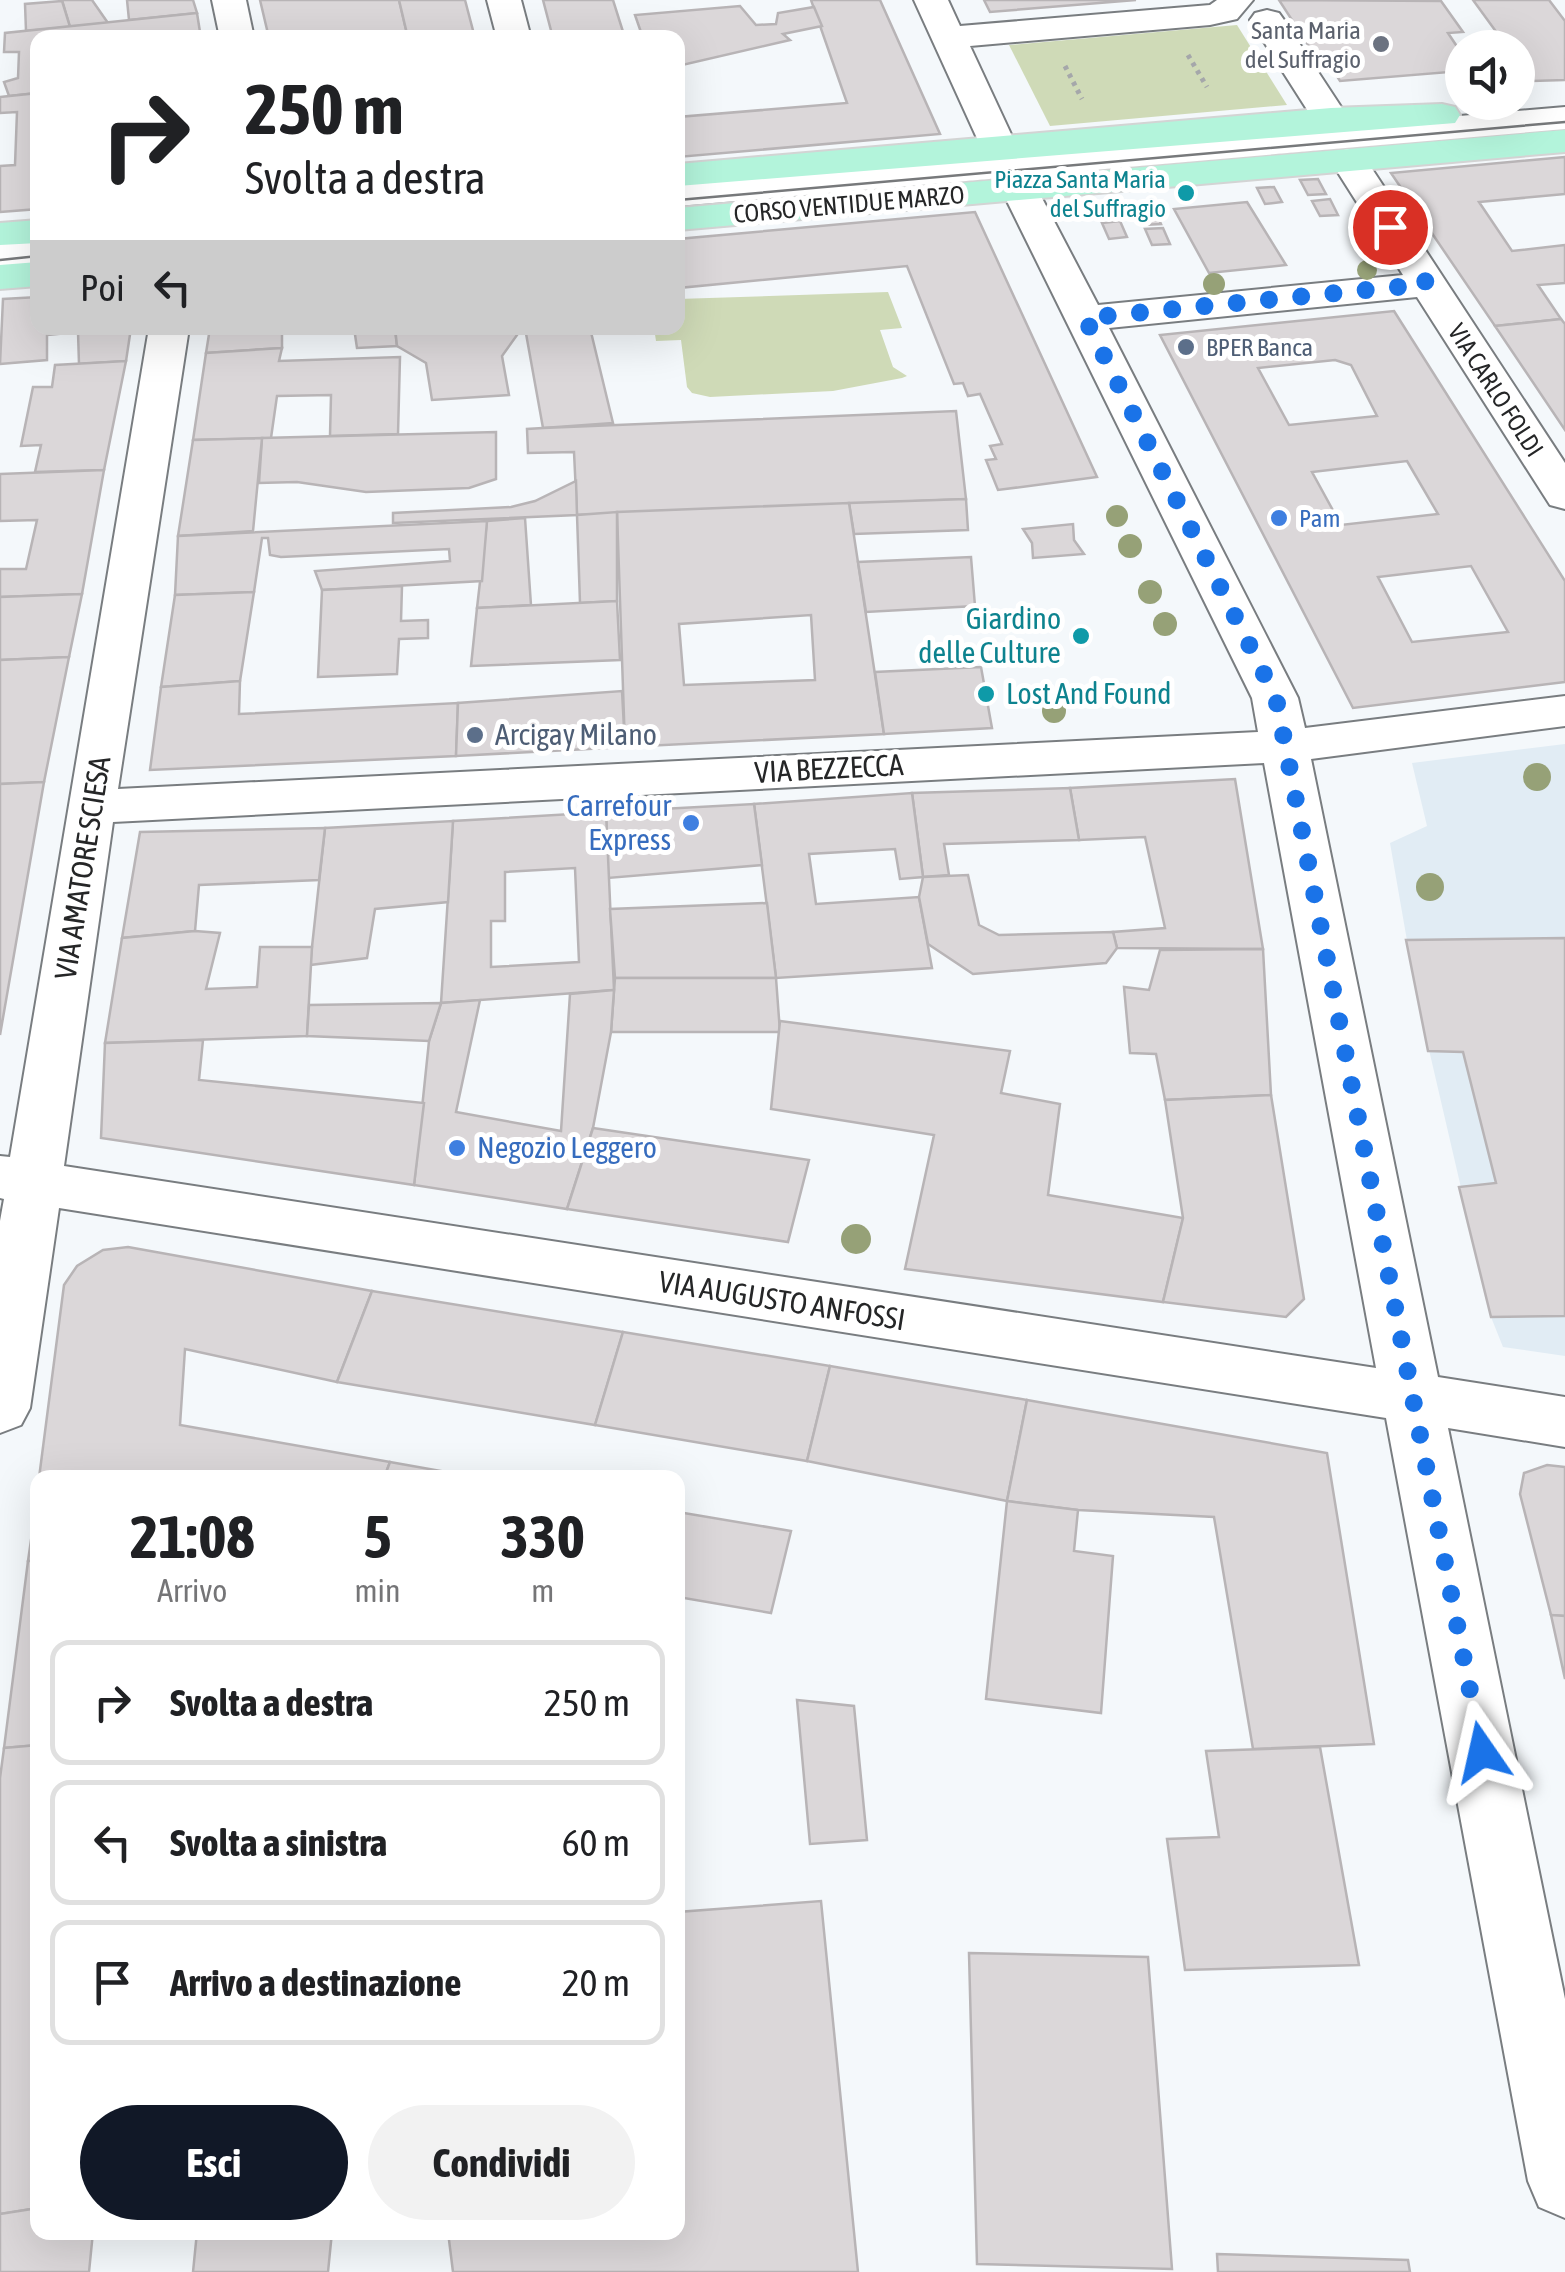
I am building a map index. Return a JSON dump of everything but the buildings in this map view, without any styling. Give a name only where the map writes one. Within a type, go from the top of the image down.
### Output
[{"type":"main road","points":[[1009,167],[1336,139],[1565,106]]},
{"type":"main road","points":[[1336,139],[1565,141]]},
{"type":"main road","name":"CORSO VENTIDUE MARZO","points":[[685,175],[1009,167]]},
{"type":"main road","name":"CORSO VENTIDUE MARZO","points":[[685,217],[1009,167]]},
{"type":"main road","points":[[0,234],[30,232]]},
{"type":"main road","points":[[0,277],[30,275]]},
{"type":"street","points":[[229,0],[235,30]]},
{"type":"street","points":[[504,0],[512,30]]},
{"type":"street","points":[[931,0],[1009,167],[1276,698],[1565,2182]]},
{"type":"street","points":[[948,37],[1210,15],[1235,3]]},
{"type":"street","points":[[1085,318],[1427,284],[1267,20]]},
{"type":"street","points":[[1336,139],[1565,118]]},
{"type":"street","points":[[685,194],[1009,167]]},
{"type":"street","points":[[0,255],[30,253]]},
{"type":"street","name":"VIA CARLO FOLDI","points":[[1427,284],[1565,496]]},
{"type":"street","name":"VIA AMATORE SCIESA","points":[[0,1408],[18,1180],[91,806],[168,335]]},
{"type":"street","name":"VIA BEZZECCA","points":[[91,806],[1286,746],[1565,711]]},
{"type":"street","name":"VIA AUGUSTO ANFOSSI","points":[[18,1180],[1565,1422]]},
{"type":"path","points":[[1188,54],[1208,88],[1192,90]]},
{"type":"path","points":[[1083,63],[1064,64],[1082,100],[1098,98]]},
{"type":"shaded area","points":[[1565,744],[1565,1356],[1503,1347],[1491,1317],[1417,998],[1390,843],[1427,826],[1412,763]]},
{"type":"green space","points":[[1237,25],[1287,105],[1050,126],[1009,45]]},
{"type":"green space","points":[[888,292],[902,328],[880,330],[893,367],[907,376],[833,391],[710,397],[692,393],[687,387],[681,340],[656,341],[655,335],[685,335],[685,299]]},
{"type":"tram line","points":[[685,199],[1565,122]]},
{"type":"tram line","points":[[0,260],[30,257]]},
{"type":"place","name":"Santa Maria del Suffragio","points":[[1381,44]]},
{"type":"place","name":"Piazza Santa Maria del Suffragio","points":[[1186,193]]},
{"type":"place","name":"BPER Banca","points":[[1186,347]]},
{"type":"place","name":"Pam","points":[[1279,518]]},
{"type":"place","name":"Giardino delle Culture","points":[[1081,636]]},
{"type":"place","name":"Lost And Found","points":[[986,694]]},
{"type":"place","name":"Arcigay Milano","points":[[475,735]]},
{"type":"place","name":"Carrefour Express","points":[[691,823]]},
{"type":"place","name":"Negozio Leggero","points":[[457,1148]]},
{"type":"route","points":[[1390,227],[1427,284],[1085,318],[1276,698],[1482,1752]]}]
